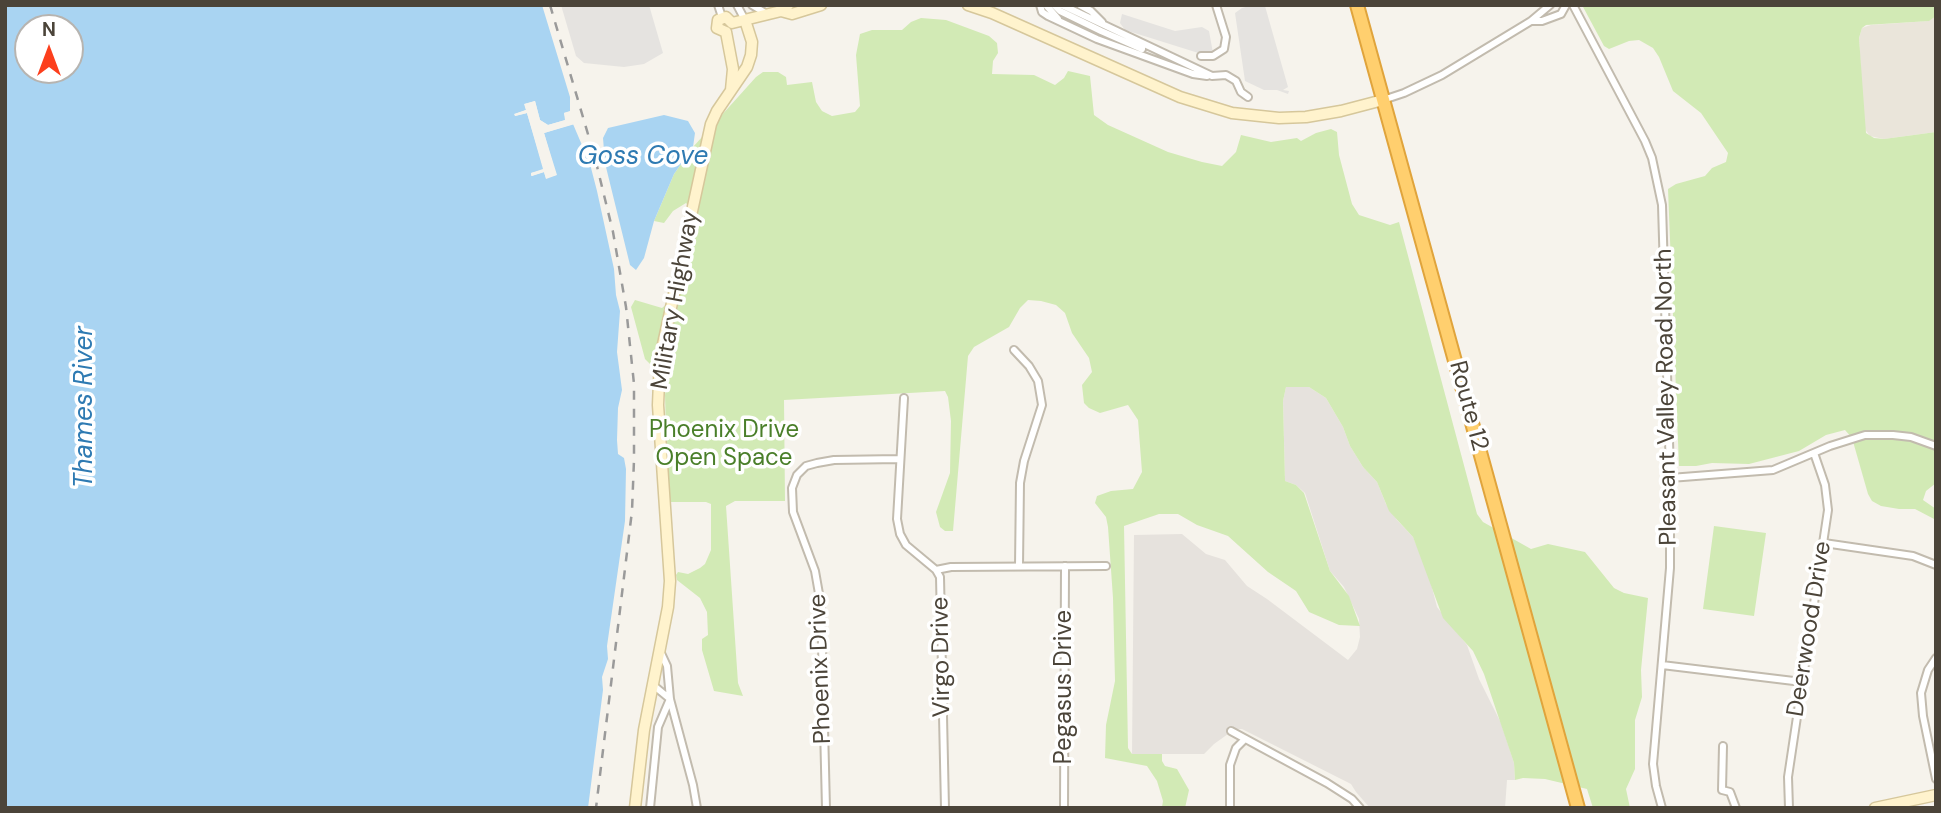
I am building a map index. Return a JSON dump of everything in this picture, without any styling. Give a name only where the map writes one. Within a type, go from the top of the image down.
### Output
[{"type":"highway","name":"Route 12","points":[[1357,5],[1578,808]]},
{"type":"street","points":[[718,5],[722,17],[717,22],[720,31],[785,8],[792,14],[821,5]]},
{"type":"street","points":[[737,5],[745,20]]},
{"type":"street","points":[[752,5],[767,14]]},
{"type":"street","points":[[968,5],[993,9],[1180,97],[1233,113],[1279,118],[1306,117],[1353,109],[1404,93],[1442,75],[1531,20],[1550,5]]},
{"type":"street","points":[[1040,5],[1042,12],[1068,26],[1192,74],[1221,74],[1232,78],[1241,92],[1248,97]]},
{"type":"street","points":[[1046,5],[1068,26]]},
{"type":"street","points":[[1054,5],[1060,11],[1118,39],[1212,76]]},
{"type":"street","points":[[1062,5],[1212,76]]},
{"type":"street","points":[[1080,5],[1118,32]]},
{"type":"street","points":[[1200,56],[1213,56],[1224,49],[1226,37],[1216,5]]},
{"type":"street","points":[[1531,20],[1542,20],[1561,14],[1566,5]]},
{"type":"street","name":"Pleasant Valley Road North","points":[[1573,5],[1645,141],[1660,187],[1664,225],[1670,478],[1670,568],[1653,764],[1662,808]]},
{"type":"street","name":"Military Highway","points":[[635,808],[644,730],[668,607],[670,581],[657,405],[659,371],[711,124],[716,111],[747,67],[751,55],[752,42],[745,20]]},
{"type":"street","points":[[729,28],[733,69],[731,90]]},
{"type":"street","points":[[1014,350],[1038,381],[1042,405],[1024,461],[1020,483],[1019,566]]},
{"type":"street","name":"Virgo Drive","points":[[904,398],[896,501],[900,534],[906,545],[936,570],[940,577],[945,808]]},
{"type":"street","points":[[1670,478],[1773,470],[1865,435],[1911,437],[1936,446]]},
{"type":"street","name":"Deerwood Drive","points":[[1789,808],[1787,788],[1824,543],[1828,498],[1814,453]]},
{"type":"street","name":"Phoenix Drive","points":[[826,808],[821,605],[815,571],[793,512],[792,488],[797,475],[806,466],[817,463],[834,460],[899,459]]},
{"type":"street","points":[[1824,543],[1913,556],[1936,565]]},
{"type":"street","name":"Pegasus Drive","points":[[1064,808],[1065,566]]},
{"type":"street","points":[[936,570],[951,567],[1106,566]]},
{"type":"street","points":[[660,651],[667,666],[670,699],[697,808]]},
{"type":"street","points":[[1936,658],[1924,680],[1921,693],[1936,779]]},
{"type":"street","points":[[1662,665],[1801,682]]},
{"type":"street","points":[[653,685],[670,699]]},
{"type":"street","points":[[650,808],[658,727],[670,699]]},
{"type":"street","points":[[1231,731],[1335,788],[1360,808]]},
{"type":"street","points":[[1230,808],[1230,765],[1236,748],[1244,740]]},
{"type":"street","points":[[1723,746],[1722,790],[1730,792],[1736,808]]},
{"type":"street","points":[[1880,807],[1936,795]]},
{"type":"shaded area","points":[[561,5],[649,5],[663,53],[644,64],[624,67],[584,63],[576,56]]},
{"type":"shaded area","points":[[1253,5],[1265,6],[1288,87],[1283,90],[1289,91],[1288,94],[1277,90],[1264,90],[1245,81],[1235,13]]},
{"type":"shaded area","points":[[1122,14],[1175,31],[1202,27],[1209,31],[1213,53],[1208,56],[1125,30],[1120,23]]},
{"type":"shaded area","points":[[1936,16],[1936,132],[1884,139],[1870,136],[1864,128],[1859,38],[1862,28],[1928,21]]},
{"type":"shaded area","points":[[1286,387],[1309,387],[1326,398],[1343,427],[1350,446],[1363,467],[1377,482],[1386,504],[1413,537],[1428,572],[1437,607],[1467,645],[1479,679],[1501,723],[1514,763],[1515,780],[1507,780],[1505,808],[1370,808],[1351,784],[1242,729],[1235,729],[1204,754],[1132,754],[1134,535],[1182,534],[1206,554],[1225,560],[1247,586],[1348,660],[1357,649],[1360,637],[1359,619],[1344,587],[1330,571],[1305,493],[1296,485],[1285,481],[1283,401]]},
{"type":"green space","points":[[1582,5],[1936,5],[1936,16],[1929,21],[1866,25],[1859,38],[1866,133],[1874,138],[1884,139],[1936,132],[1936,483],[1926,491],[1923,500],[1936,509],[1936,520],[1915,509],[1881,506],[1872,501],[1852,438],[1845,430],[1826,435],[1799,451],[1749,464],[1679,466],[1668,189],[1705,176],[1712,168],[1726,162],[1728,153],[1701,113],[1673,91],[1653,48],[1639,40],[1609,49],[1604,46]]},
{"type":"green space","name":"Phoenix Drive Open Space","points":[[921,18],[946,20],[989,36],[997,43],[998,53],[993,61],[992,74],[1034,75],[1055,85],[1068,71],[1090,76],[1094,115],[1108,125],[1168,152],[1202,162],[1222,166],[1236,152],[1241,135],[1271,142],[1297,138],[1301,141],[1331,129],[1337,132],[1339,155],[1352,204],[1359,215],[1390,225],[1399,222],[1477,514],[1483,522],[1531,549],[1548,544],[1585,552],[1614,588],[1648,598],[1641,670],[1642,697],[1635,720],[1635,769],[1626,789],[1630,808],[1593,808],[1587,789],[1545,779],[1515,780],[1514,763],[1484,674],[1473,651],[1443,618],[1413,537],[1389,511],[1377,482],[1363,467],[1350,446],[1343,427],[1326,398],[1309,387],[1286,387],[1283,401],[1285,481],[1296,485],[1304,493],[1330,571],[1349,596],[1360,626],[1339,625],[1309,612],[1296,591],[1268,572],[1228,536],[1197,525],[1178,514],[1159,514],[1124,526],[1128,748],[1132,754],[1162,754],[1165,766],[1177,769],[1189,790],[1185,808],[1158,808],[1162,807],[1163,801],[1157,781],[1147,766],[1105,758],[1106,725],[1115,681],[1113,598],[1108,527],[1106,517],[1095,503],[1097,496],[1111,491],[1133,489],[1142,472],[1138,420],[1128,405],[1100,413],[1084,403],[1082,385],[1092,372],[1089,358],[1072,333],[1065,313],[1056,305],[1041,301],[1028,300],[1009,327],[974,347],[968,356],[953,531],[945,531],[940,527],[936,512],[950,473],[951,421],[945,391],[784,400],[785,501],[735,501],[726,506],[738,683],[743,696],[714,691],[702,650],[702,639],[708,635],[707,612],[700,598],[677,580],[676,575],[678,572],[688,574],[705,564],[711,550],[711,504],[668,502],[665,395],[667,381],[645,359],[631,307],[635,300],[662,308],[676,296],[695,213],[686,203],[673,211],[664,223],[654,221],[674,174],[693,147],[756,77],[763,72],[778,72],[786,77],[787,85],[812,82],[816,102],[822,111],[832,116],[855,112],[860,106],[856,55],[860,34],[872,30],[902,30]]},
{"type":"green space","points":[[1714,526],[1766,533],[1754,616],[1703,609]]},
{"type":"water","name":"Thames River","points":[[5,5],[542,5],[570,97],[570,111],[564,113],[566,120],[548,125],[540,120],[535,101],[525,104],[526,110],[515,116],[527,113],[544,170],[531,173],[532,176],[544,172],[546,178],[556,175],[544,133],[573,124],[590,164],[597,191],[620,311],[617,352],[622,390],[618,408],[617,440],[618,454],[624,458],[626,469],[625,521],[607,646],[608,659],[602,677],[603,690],[588,808],[5,808]]},
{"type":"water","name":"Goss Cove","points":[[664,115],[688,121],[695,133],[693,147],[674,174],[654,221],[644,258],[636,270],[630,265],[605,163],[603,138],[608,128]]},
{"type":"pier","points":[[535,101],[540,120],[548,125],[565,120],[564,113],[572,111],[568,122],[574,121],[575,124],[544,133],[557,175],[546,179],[544,172],[531,176],[531,173],[543,169],[527,113],[514,114],[526,110],[524,104]]},
{"type":"railway","points":[[550,5],[595,158],[613,232],[626,307],[634,384],[632,511],[596,808]]}]
